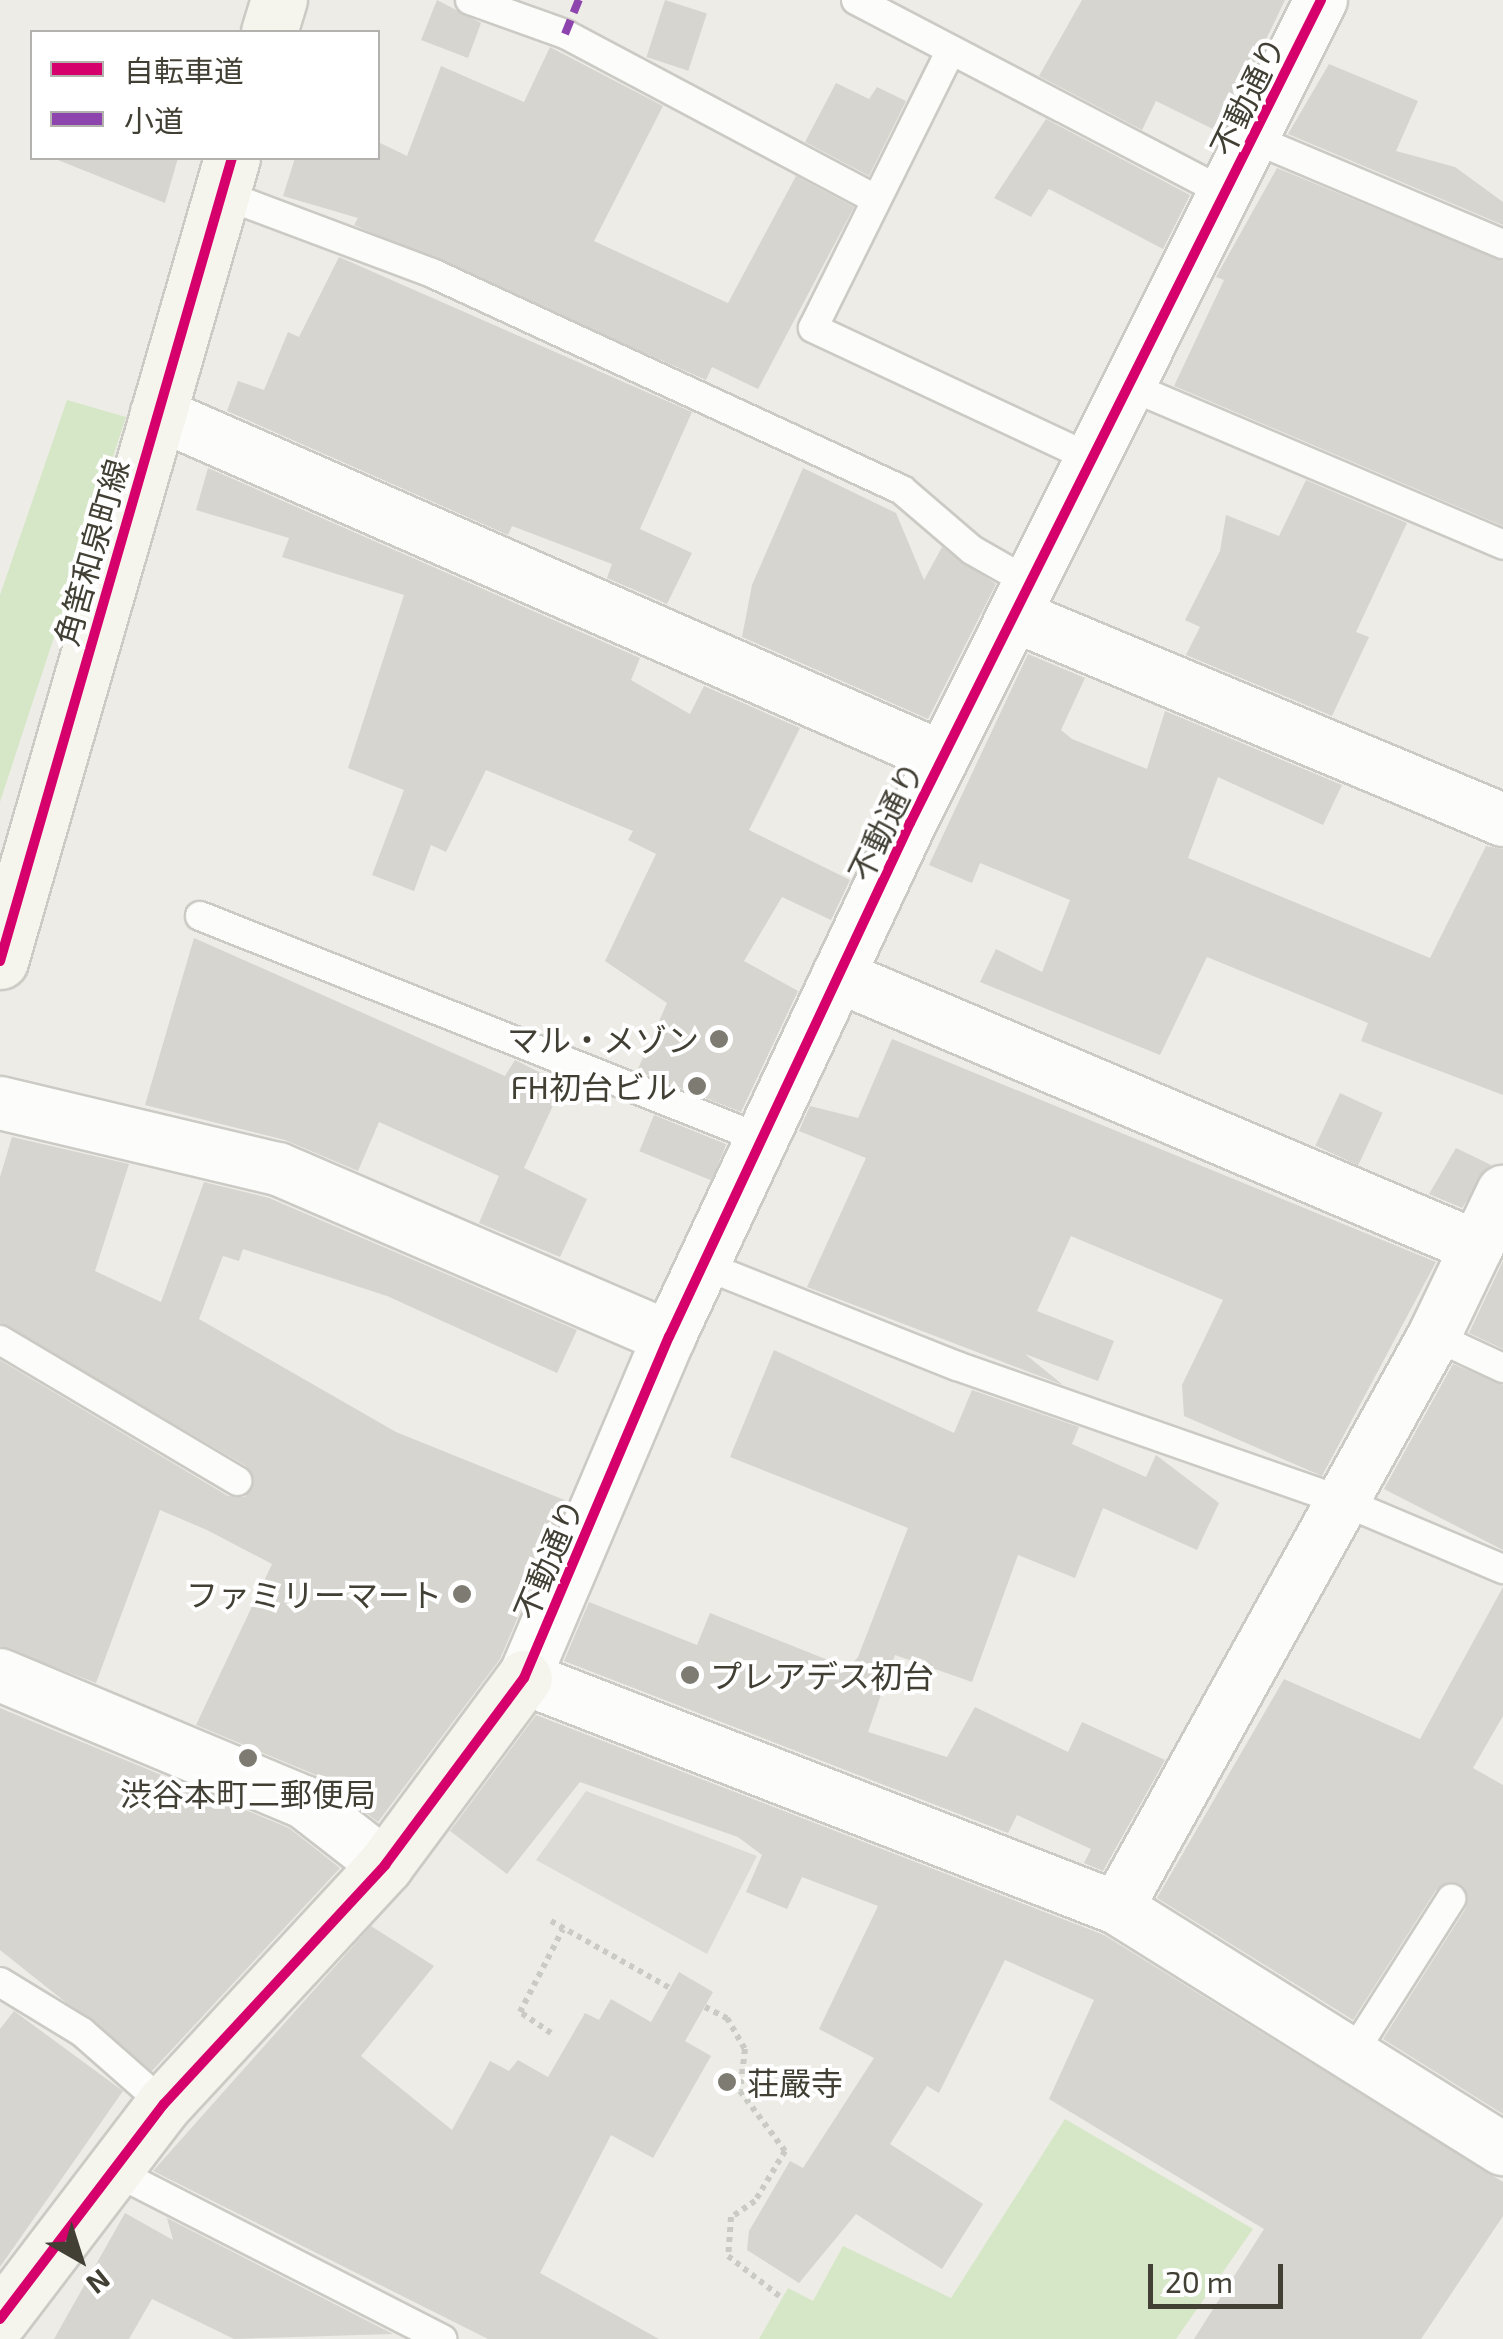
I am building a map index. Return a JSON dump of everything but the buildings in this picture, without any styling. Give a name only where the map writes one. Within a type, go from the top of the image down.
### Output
[{"type":"main road","points":[[271,30],[279,0]]},
{"type":"main road","name":"角筈和泉町線","points":[[0,961],[227,176]]},
{"type":"main road","points":[[0,2319],[164,2104],[385,1865],[524,1678]]},
{"type":"street","name":"不動通り","points":[[524,1678],[669,1337],[838,976],[943,758],[1027,602],[1134,388],[1321,0]]},
{"type":"street","points":[[157,414],[943,758]]},
{"type":"street","points":[[1027,602],[1503,820]]},
{"type":"street","points":[[838,976],[1477,1246]]},
{"type":"street","points":[[0,1103],[278,1169],[669,1337]]},
{"type":"street","points":[[1117,1908],[1434,1336],[1503,1192]]},
{"type":"street","points":[[0,1675],[304,1802],[385,1865]]},
{"type":"street","points":[[524,1678],[1117,1908],[1503,2149]]},
{"type":"lane","points":[[470,0],[566,34],[874,198]]},
{"type":"lane","points":[[867,3],[1227,194]]},
{"type":"lane","points":[[951,50],[874,198],[813,328],[1097,461]]},
{"type":"lane","points":[[1254,139],[1503,244]]},
{"type":"lane","points":[[227,176],[902,490],[1027,602]]},
{"type":"lane","points":[[1134,388],[1503,545]]},
{"type":"lane","points":[[200,916],[762,1139]]},
{"type":"lane","points":[[704,1265],[957,1366],[1342,1500],[1503,1569]]},
{"type":"lane","points":[[1434,1336],[1503,1368]]},
{"type":"lane","points":[[0,1340],[237,1482]]},
{"type":"lane","points":[[1354,2053],[1451,1899]]},
{"type":"lane","points":[[0,1982],[82,2032],[164,2104]]},
{"type":"lane","points":[[114,2171],[442,2339]]},
{"type":"path","points":[[551,1921],[670,1988]]},
{"type":"path","points":[[551,2033],[520,2012],[563,1929]]},
{"type":"path","points":[[704,2007],[727,2018],[745,2049],[740,2091],[785,2151],[755,2201],[731,2217],[728,2256],[782,2298]]},
{"type":"green space","points":[[67,400],[126,417],[0,802],[0,595]]},
{"type":"green space","points":[[1065,2119],[1253,2229],[1176,2339],[759,2339],[788,2288],[813,2301],[843,2246],[951,2298]]},
{"type":"shaded area","points":[[586,1791],[757,1856],[707,1954],[536,1860]]},
{"type":"marked path","points":[[565,34],[579,0]]},
{"type":"cycle path","points":[[0,2319],[164,2104],[385,1865],[524,1678],[669,1337],[910,823],[1321,0]]},
{"type":"cycle path","points":[[0,961],[231,160]]},
{"type":"place","name":"マル・メゾン","points":[[719,1039]]},
{"type":"place","name":"FH初台ビル","points":[[697,1086]]},
{"type":"place","name":"ファミリーマート","points":[[462,1594]]},
{"type":"place","name":"プレアデス初台","points":[[690,1675]]},
{"type":"place","name":"渋谷本町二郵便局","points":[[248,1758]]},
{"type":"place","name":"荘嚴寺","points":[[727,2082]]}]
